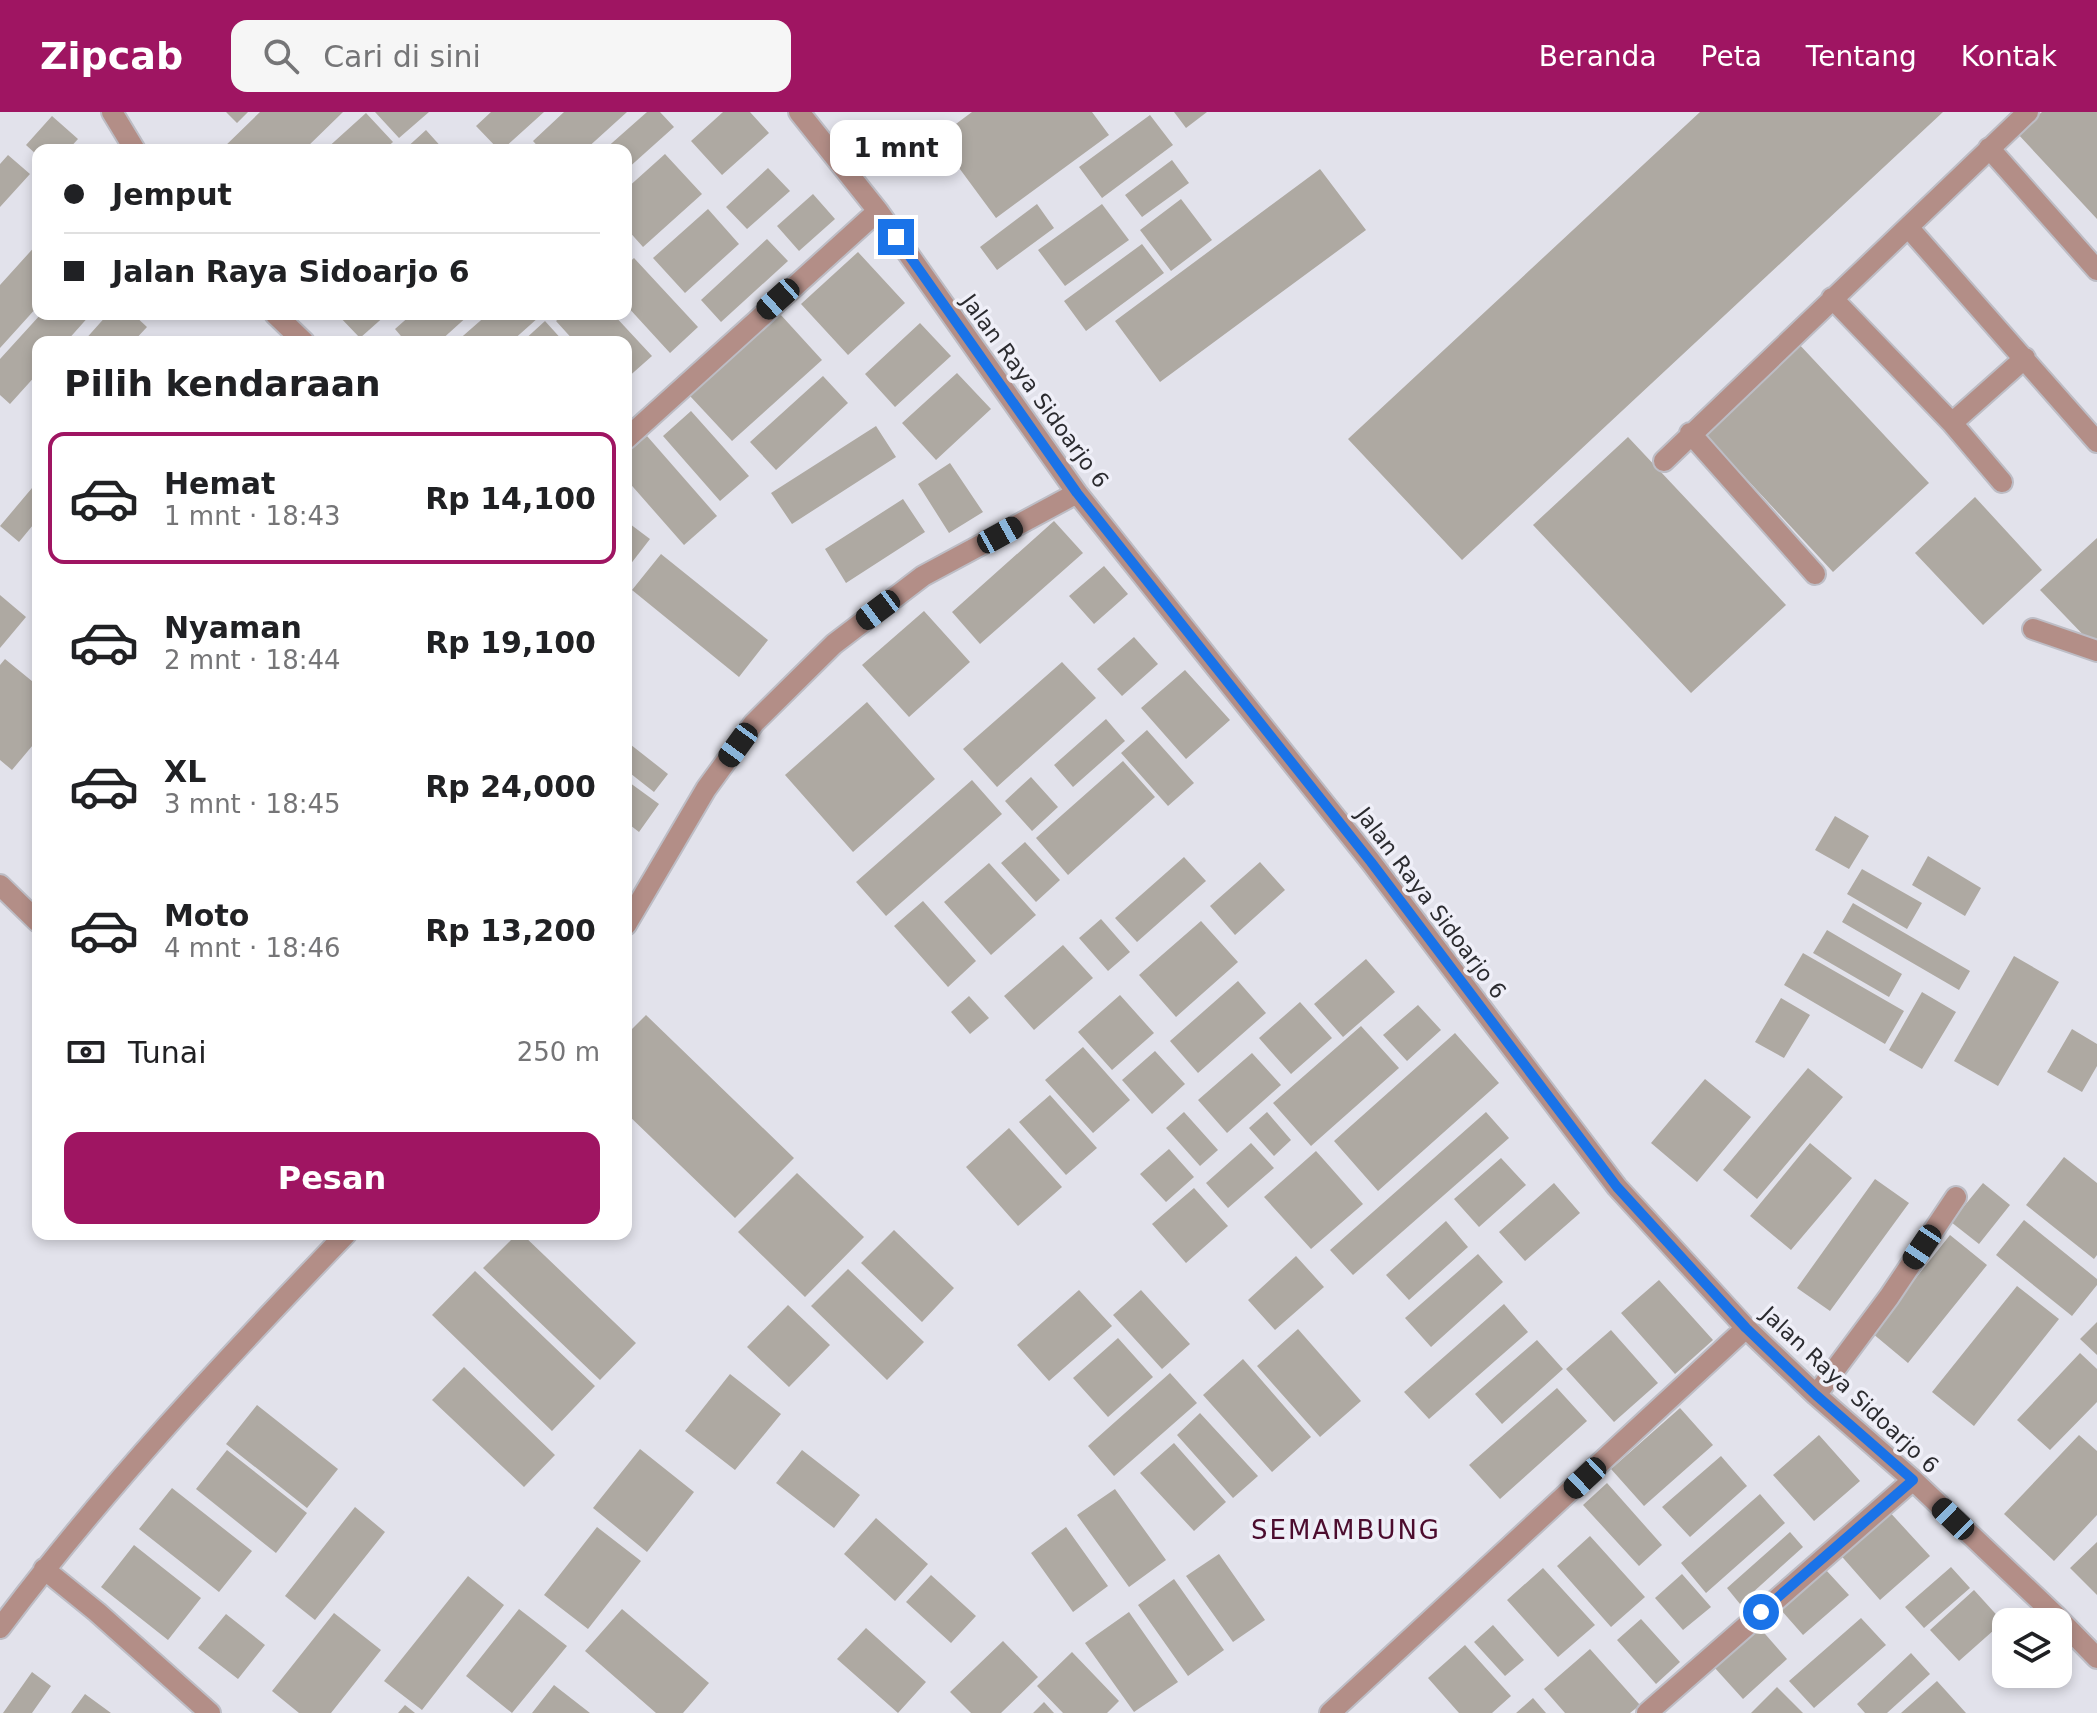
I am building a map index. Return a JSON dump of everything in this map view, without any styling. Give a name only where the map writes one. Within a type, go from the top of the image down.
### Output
[{"type":"street","points":[[112,112],[131,144]]},
{"type":"street","name":"Jalan Raya Sidoarjo 6","points":[[799,112],[878,211],[1077,493],[1371,862],[1617,1187],[1746,1328],[1816,1395],[1913,1480],[2097,1658]]},
{"type":"street","points":[[1664,461],[2028,112]]},
{"type":"street","points":[[1989,148],[2097,270]]},
{"type":"street","points":[[632,434],[878,211]]},
{"type":"street","points":[[1908,227],[2097,442]]},
{"type":"street","points":[[1832,298],[1952,423],[2002,482]]},
{"type":"street","points":[[281,320],[298,336]]},
{"type":"street","points":[[1952,423],[2025,358]]},
{"type":"street","points":[[1690,433],[1815,574]]},
{"type":"street","points":[[632,915],[706,789],[754,723],[834,644],[923,576],[1077,493]]},
{"type":"street","points":[[2033,629],[2097,651]]},
{"type":"street","points":[[0,885],[32,916]]},
{"type":"street","points":[[1816,1395],[1889,1297],[1956,1197]]},
{"type":"street","points":[[0,1628],[44,1569],[204,1383],[340,1240]]},
{"type":"street","points":[[1330,1713],[1746,1328]]},
{"type":"street","points":[[1647,1713],[1913,1480]]},
{"type":"street","points":[[44,1569],[210,1713]]},
{"type":"building","points":[[226,112],[248,112],[237,123]]},
{"type":"building","points":[[260,112],[343,112],[310,144],[227,144]]},
{"type":"building","points":[[375,112],[429,112],[399,138]]},
{"type":"building","points":[[491,112],[544,112],[509,144],[493,144],[476,126]]},
{"type":"building","points":[[564,112],[627,112],[592,144],[536,144],[533,141]]},
{"type":"building","points":[[647,112],[660,112],[674,127],[632,165],[632,144],[611,144]]},
{"type":"building","points":[[723,112],[750,112],[769,133],[722,175],[691,141]]},
{"type":"building","points":[[972,112],[1092,112],[1109,135],[996,218],[937,138]]},
{"type":"building","points":[[1174,112],[1207,112],[1186,128]]},
{"type":"building","points":[[1700,112],[1943,112],[1462,560],[1348,439]]},
{"type":"building","points":[[2042,112],[2097,112],[2097,219],[2017,133]]},
{"type":"building","points":[[366,113],[393,142],[391,144],[332,144]]},
{"type":"building","points":[[1150,115],[1173,145],[1102,198],[1079,167]]},
{"type":"building","points":[[52,116],[78,139],[73,144],[32,144],[32,150],[26,145]]},
{"type":"building","points":[[426,130],[439,144],[411,144]]},
{"type":"building","points":[[665,154],[702,194],[643,247],[632,235],[632,184]]},
{"type":"building","points":[[8,155],[30,174],[0,207],[0,164]]},
{"type":"building","points":[[1172,160],[1189,183],[1142,217],[1125,195]]},
{"type":"building","points":[[768,168],[790,191],[747,229],[726,207]]},
{"type":"building","points":[[1320,169],[1366,230],[1160,382],[1115,321]]},
{"type":"building","points":[[813,194],[835,219],[799,251],[777,226]]},
{"type":"building","points":[[1181,199],[1212,240],[1171,271],[1140,230]]},
{"type":"building","points":[[1037,204],[1054,228],[997,270],[980,247]]},
{"type":"building","points":[[1102,204],[1129,240],[1065,286],[1038,250]]},
{"type":"building","points":[[708,209],[739,244],[685,293],[653,258]]},
{"type":"building","points":[[767,239],[788,261],[721,322],[701,300]]},
{"type":"building","points":[[1142,244],[1164,273],[1086,331],[1064,301]]},
{"type":"building","points":[[32,250],[32,313],[0,348],[0,285]]},
{"type":"building","points":[[858,252],[905,303],[848,355],[801,304]]},
{"type":"building","points":[[634,258],[698,327],[670,353],[632,312]]},
{"type":"building","points":[[780,314],[822,360],[732,441],[690,396]]},
{"type":"building","points":[[36,320],[86,320],[71,336],[32,336],[32,380],[10,404],[0,395],[0,359]]},
{"type":"building","points":[[103,320],[139,320],[147,327],[139,336],[88,336]]},
{"type":"building","points":[[343,320],[380,320],[362,336],[358,336]]},
{"type":"building","points":[[405,320],[463,320],[446,336],[401,336],[395,329]]},
{"type":"building","points":[[481,320],[536,320],[518,336],[463,336]]},
{"type":"building","points":[[619,320],[652,356],[632,374],[632,336],[570,336],[556,321]]},
{"type":"building","points":[[545,321],[559,336],[529,336]]},
{"type":"building","points":[[920,323],[951,356],[895,407],[865,374]]},
{"type":"building","points":[[1797,342],[1929,483],[1833,572],[1702,431]]},
{"type":"building","points":[[957,373],[991,409],[936,460],[902,423]]},
{"type":"building","points":[[823,376],[848,403],[776,470],[750,442]]},
{"type":"building","points":[[691,411],[749,476],[720,501],[663,436]]},
{"type":"building","points":[[876,426],[896,457],[792,524],[771,493]]},
{"type":"building","points":[[647,436],[717,516],[684,545],[632,486],[632,449]]},
{"type":"building","points":[[1628,437],[1786,605],[1691,693],[1533,525]]},
{"type":"building","points":[[950,463],[983,512],[949,533],[918,484]]},
{"type":"building","points":[[32,488],[32,526],[19,542],[0,526]]},
{"type":"building","points":[[1975,497],[2042,570],[1983,625],[1915,553]]},
{"type":"building","points":[[903,499],[925,532],[846,583],[825,549]]},
{"type":"building","points":[[1054,521],[1083,553],[980,644],[952,612]]},
{"type":"building","points":[[632,526],[650,539],[632,562]]},
{"type":"building","points":[[2097,538],[2097,639],[2092,644],[2040,590]]},
{"type":"building","points":[[661,554],[768,640],[739,677],[632,590]]},
{"type":"building","points":[[1104,566],[1128,594],[1094,624],[1069,596]]},
{"type":"building","points":[[0,595],[26,617],[0,648]]},
{"type":"building","points":[[924,611],[970,662],[909,717],[862,665]]},
{"type":"building","points":[[1134,637],[1158,664],[1122,696],[1097,669]]},
{"type":"building","points":[[5,659],[32,681],[32,746],[12,770],[0,760],[0,665]]},
{"type":"building","points":[[1062,662],[1096,698],[997,787],[963,749]]},
{"type":"building","points":[[1185,670],[1230,720],[1186,759],[1141,708]]},
{"type":"building","points":[[867,702],[935,779],[853,852],[785,775]]},
{"type":"building","points":[[1106,719],[1125,741],[1073,787],[1054,765]]},
{"type":"building","points":[[1147,730],[1194,783],[1168,806],[1121,753]]},
{"type":"building","points":[[632,746],[668,774],[654,792],[632,775]]},
{"type":"building","points":[[1123,761],[1155,797],[1068,875],[1036,838]]},
{"type":"building","points":[[1031,777],[1058,807],[1032,831],[1005,801]]},
{"type":"building","points":[[972,780],[1002,814],[886,916],[856,882]]},
{"type":"building","points":[[632,784],[659,804],[639,832],[632,827]]},
{"type":"building","points":[[1835,816],[1869,836],[1849,869],[1815,850]]},
{"type":"building","points":[[1025,842],[1060,880],[1036,902],[1001,863]]},
{"type":"building","points":[[1928,856],[1981,888],[1965,916],[1912,885]]},
{"type":"building","points":[[1184,857],[1206,881],[1137,942],[1115,918]]},
{"type":"building","points":[[1260,862],[1285,890],[1235,935],[1210,906]]},
{"type":"building","points":[[989,863],[1036,915],[991,955],[944,902]]},
{"type":"building","points":[[1862,869],[1922,903],[1907,929],[1847,894]]},
{"type":"building","points":[[923,901],[976,961],[948,987],[894,926]]},
{"type":"building","points":[[1853,903],[1970,971],[1959,990],[1842,922]]},
{"type":"building","points":[[1101,919],[1130,952],[1108,971],[1079,938]]},
{"type":"building","points":[[1201,921],[1238,962],[1176,1017],[1139,975]]},
{"type":"building","points":[[1827,930],[1902,974],[1889,997],[1813,953]]},
{"type":"building","points":[[1063,945],[1093,978],[1034,1030],[1004,996]]},
{"type":"building","points":[[1803,953],[1904,1011],[1885,1044],[1784,985]]},
{"type":"building","points":[[2014,956],[2059,982],[1998,1086],[1954,1061]]},
{"type":"building","points":[[1366,959],[1395,992],[1343,1037],[1314,1004]]},
{"type":"building","points":[[1238,981],[1266,1013],[1198,1073],[1170,1041]]},
{"type":"building","points":[[1922,992],[1956,1012],[1922,1069],[1889,1050]]},
{"type":"building","points":[[1120,995],[1154,1033],[1112,1070],[1078,1032]]},
{"type":"building","points":[[969,996],[989,1018],[970,1034],[951,1012]]},
{"type":"building","points":[[1781,998],[1810,1015],[1784,1058],[1755,1042]]},
{"type":"building","points":[[1300,1002],[1332,1038],[1291,1074],[1259,1038]]},
{"type":"building","points":[[1418,1005],[1441,1030],[1407,1061],[1383,1035]]},
{"type":"building","points":[[646,1015],[794,1158],[735,1218],[632,1119],[632,1029]]},
{"type":"building","points":[[1361,1026],[1399,1068],[1311,1146],[1273,1103]]},
{"type":"building","points":[[2072,1029],[2097,1044],[2097,1066],[2082,1092],[2047,1072]]},
{"type":"building","points":[[1455,1033],[1499,1083],[1378,1191],[1334,1141]]},
{"type":"building","points":[[1083,1047],[1130,1100],[1093,1133],[1045,1080]]},
{"type":"building","points":[[1155,1051],[1185,1084],[1152,1114],[1122,1080]]},
{"type":"building","points":[[1252,1053],[1281,1085],[1227,1133],[1198,1100]]},
{"type":"building","points":[[1808,1068],[1843,1097],[1757,1199],[1723,1170]]},
{"type":"building","points":[[1705,1079],[1751,1117],[1697,1182],[1651,1143]]},
{"type":"building","points":[[1050,1095],[1097,1148],[1066,1175],[1019,1122]]},
{"type":"building","points":[[1184,1112],[1218,1150],[1200,1166],[1166,1128]]},
{"type":"building","points":[[1267,1112],[1291,1140],[1274,1156],[1249,1128]]},
{"type":"building","points":[[1486,1112],[1509,1138],[1353,1275],[1330,1250]]},
{"type":"building","points":[[1009,1128],[1062,1187],[1018,1226],[966,1167]]},
{"type":"building","points":[[1251,1143],[1274,1168],[1228,1208],[1206,1183]]},
{"type":"building","points":[[1810,1143],[1852,1178],[1791,1250],[1750,1216]]},
{"type":"building","points":[[1169,1149],[1194,1177],[1166,1202],[1140,1174]]},
{"type":"building","points":[[1316,1151],[1363,1204],[1311,1249],[1264,1197]]},
{"type":"building","points":[[2064,1157],[2097,1183],[2097,1255],[2094,1259],[2026,1205]]},
{"type":"building","points":[[1501,1158],[1526,1185],[1479,1227],[1454,1199]]},
{"type":"building","points":[[797,1173],[864,1237],[805,1297],[738,1232]]},
{"type":"building","points":[[1875,1179],[1909,1203],[1830,1311],[1797,1288]]},
{"type":"building","points":[[1554,1183],[1580,1213],[1525,1261],[1499,1232]]},
{"type":"building","points":[[1983,1183],[2010,1205],[1979,1244],[1951,1222]]},
{"type":"building","points":[[1194,1188],[1228,1226],[1186,1263],[1152,1224]]},
{"type":"building","points":[[2024,1220],[2097,1279],[2097,1285],[2072,1316],[1996,1255]]},
{"type":"building","points":[[1446,1221],[1468,1247],[1409,1300],[1386,1275]]},
{"type":"building","points":[[894,1230],[954,1288],[922,1322],[861,1263]]},
{"type":"building","points":[[1950,1235],[1987,1265],[1908,1363],[1872,1333]]},
{"type":"building","points":[[511,1240],[528,1240],[636,1343],[600,1380],[483,1268]]},
{"type":"building","points":[[1478,1254],[1503,1282],[1431,1347],[1405,1318]]},
{"type":"building","points":[[1296,1256],[1324,1287],[1275,1330],[1248,1300]]},
{"type":"building","points":[[848,1269],[924,1342],[887,1380],[811,1306]]},
{"type":"building","points":[[475,1271],[595,1386],[552,1431],[432,1315]]},
{"type":"building","points":[[1659,1280],[1713,1340],[1675,1374],[1621,1313]]},
{"type":"building","points":[[2017,1286],[2059,1319],[1974,1426],[1932,1392]]},
{"type":"building","points":[[1079,1290],[1112,1326],[1049,1381],[1017,1345]]},
{"type":"building","points":[[1141,1290],[1190,1344],[1162,1369],[1113,1315]]},
{"type":"building","points":[[1504,1304],[1528,1332],[1429,1419],[1404,1392]]},
{"type":"building","points":[[788,1305],[830,1345],[789,1387],[747,1347]]},
{"type":"building","points":[[2097,1322],[2097,1355],[2080,1339]]},
{"type":"building","points":[[1298,1329],[1361,1401],[1320,1437],[1257,1366]]},
{"type":"building","points":[[1611,1330],[1658,1383],[1614,1422],[1566,1369]]},
{"type":"building","points":[[1118,1338],[1153,1377],[1108,1417],[1073,1378]]},
{"type":"building","points":[[1537,1340],[1563,1369],[1502,1424],[1475,1394]]},
{"type":"building","points":[[2080,1353],[2097,1369],[2097,1402],[2050,1450],[2017,1420]]},
{"type":"building","points":[[1243,1359],[1311,1437],[1272,1472],[1203,1395]]},
{"type":"building","points":[[464,1367],[555,1455],[524,1487],[432,1400]]},
{"type":"building","points":[[1170,1373],[1197,1403],[1114,1476],[1088,1446]]},
{"type":"building","points":[[730,1374],[781,1414],[735,1470],[685,1431]]},
{"type":"building","points":[[1557,1388],[1587,1421],[1500,1499],[1469,1465]]},
{"type":"building","points":[[257,1405],[338,1469],[307,1508],[226,1444]]},
{"type":"building","points":[[1680,1408],[1713,1445],[1644,1506],[1611,1469]]},
{"type":"building","points":[[1200,1413],[1258,1476],[1233,1498],[1177,1435]]},
{"type":"building","points":[[1819,1435],[1860,1481],[1814,1521],[1773,1475]]},
{"type":"building","points":[[2079,1435],[2097,1451],[2097,1515],[2054,1561],[2004,1514]]},
{"type":"building","points":[[1174,1443],[1226,1502],[1194,1531],[1140,1473]]},
{"type":"building","points":[[640,1449],[694,1492],[647,1552],[593,1508]]},
{"type":"building","points":[[227,1450],[307,1513],[276,1553],[196,1489]]},
{"type":"building","points":[[802,1450],[860,1495],[834,1528],[776,1483]]},
{"type":"building","points":[[1721,1456],[1747,1486],[1690,1537],[1662,1507]]},
{"type":"building","points":[[1607,1483],[1662,1545],[1639,1566],[1583,1505]]},
{"type":"building","points":[[172,1488],[252,1551],[219,1592],[139,1529]]},
{"type":"building","points":[[1115,1489],[1166,1560],[1129,1587],[1077,1515]]},
{"type":"building","points":[[1760,1494],[1785,1523],[1706,1593],[1681,1563]]},
{"type":"building","points":[[355,1507],[385,1532],[315,1620],[285,1596]]},
{"type":"building","points":[[1886,1508],[1930,1556],[1880,1600],[1837,1551]]},
{"type":"building","points":[[876,1518],[928,1564],[895,1601],[844,1554]]},
{"type":"building","points":[[597,1527],[641,1561],[588,1629],[544,1595]]},
{"type":"building","points":[[1066,1527],[1108,1586],[1073,1612],[1031,1553]]},
{"type":"building","points":[[1790,1532],[1803,1547],[1740,1604],[1727,1588]]},
{"type":"building","points":[[1590,1536],[1645,1597],[1611,1627],[1557,1566]]},
{"type":"building","points":[[2097,1542],[2097,1595],[2070,1568]]},
{"type":"building","points":[[134,1545],[201,1598],[168,1640],[101,1587]]},
{"type":"building","points":[[1219,1554],[1265,1620],[1233,1642],[1186,1576]]},
{"type":"building","points":[[1951,1567],[1970,1588],[1924,1628],[1905,1607]]},
{"type":"building","points":[[1543,1568],[1595,1625],[1558,1657],[1507,1600]]},
{"type":"building","points":[[1826,1570],[1849,1595],[1803,1635],[1781,1610]]},
{"type":"building","points":[[1682,1574],[1711,1607],[1683,1630],[1655,1598]]},
{"type":"building","points":[[931,1575],[976,1616],[951,1643],[906,1602]]},
{"type":"building","points":[[468,1576],[504,1605],[422,1710],[384,1681]]},
{"type":"building","points":[[1174,1579],[1224,1650],[1188,1676],[1138,1605]]},
{"type":"building","points":[[1974,1590],[1992,1610],[1992,1632],[1959,1661],[1930,1630]]},
{"type":"building","points":[[519,1609],[567,1646],[512,1713],[466,1676]]},
{"type":"building","points":[[622,1609],[709,1683],[683,1713],[656,1713],[585,1651]]},
{"type":"building","points":[[1129,1612],[1178,1682],[1134,1712],[1085,1643]]},
{"type":"building","points":[[334,1613],[381,1650],[331,1713],[299,1713],[272,1691]]},
{"type":"building","points":[[226,1614],[265,1645],[238,1679],[198,1648]]},
{"type":"building","points":[[1861,1618],[1886,1645],[1814,1708],[1789,1681]]},
{"type":"building","points":[[1641,1619],[1680,1662],[1656,1684],[1617,1640]]},
{"type":"building","points":[[1493,1625],[1524,1660],[1505,1676],[1474,1642]]},
{"type":"building","points":[[1759,1627],[1787,1659],[1743,1699],[1714,1667]]},
{"type":"building","points":[[866,1628],[926,1682],[898,1713],[837,1659]]},
{"type":"building","points":[[1003,1641],[1038,1677],[1001,1713],[971,1713],[950,1692]]},
{"type":"building","points":[[1465,1645],[1511,1696],[1492,1713],[1459,1713],[1428,1678]]},
{"type":"building","points":[[1590,1649],[1640,1705],[1630,1713],[1565,1713],[1544,1689]]},
{"type":"building","points":[[1072,1652],[1119,1701],[1107,1713],[1063,1713],[1037,1686]]},
{"type":"building","points":[[1911,1653],[1930,1674],[1887,1713],[1865,1713],[1857,1704]]},
{"type":"building","points":[[32,1672],[51,1686],[32,1713],[3,1713]]},
{"type":"building","points":[[1937,1681],[1966,1713],[1901,1713]]},
{"type":"building","points":[[554,1685],[590,1713],[532,1713]]},
{"type":"building","points":[[1777,1687],[1803,1713],[1751,1713]]},
{"type":"building","points":[[85,1694],[111,1713],[71,1713]]},
{"type":"building","points":[[1533,1698],[1546,1713],[1516,1713]]},
{"type":"building","points":[[1044,1702],[1054,1713],[1033,1713]]},
{"type":"building","points":[[405,1705],[415,1713],[398,1713]]},
{"type":"district","name":"SEMAMBUNG","points":[[1346,1530]]},
{"type":"route","points":[[896,237],[1077,493],[1371,862],[1617,1187],[1746,1328],[1816,1395],[1913,1480],[1761,1612]]}]
